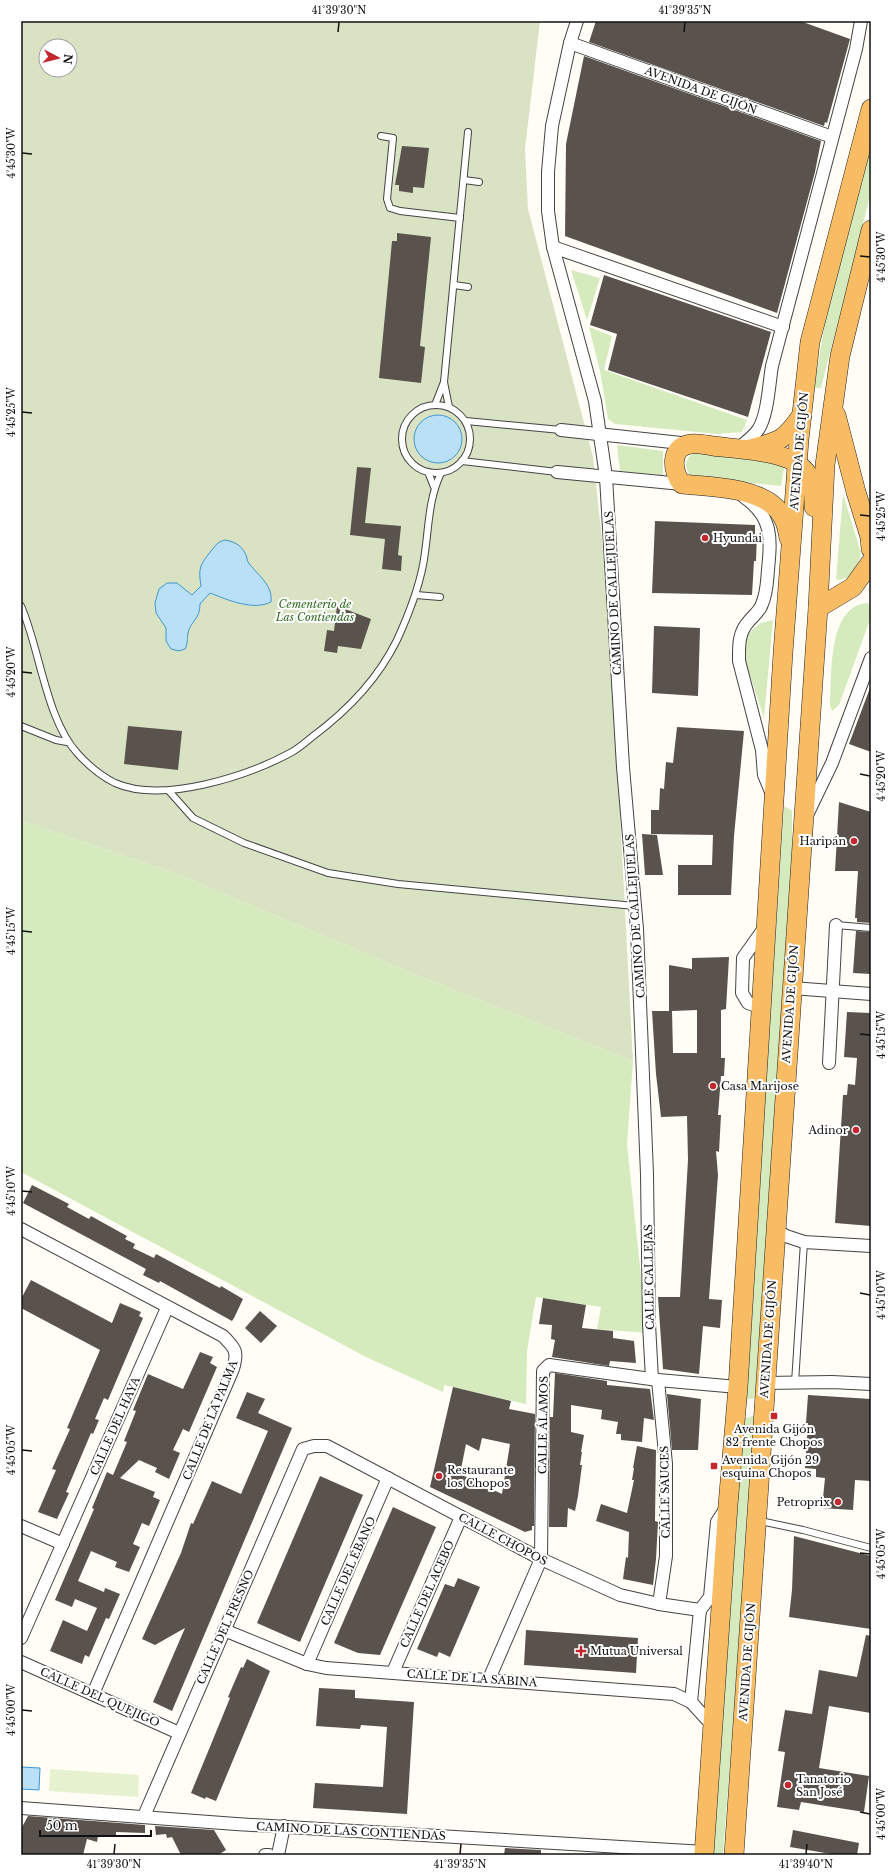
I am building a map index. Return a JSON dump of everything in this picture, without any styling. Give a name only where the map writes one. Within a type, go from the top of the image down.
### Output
[{"type":"highway","name":"AVENIDA DE GIJÓN","points":[[705,1854],[728,1505],[738,1387],[792,545],[803,483],[798,464],[802,415],[810,342],[871,109]]},
{"type":"highway","name":"AVENIDA DE GIJÓN","points":[[734,1855],[809,719],[818,608],[825,465],[840,356],[871,230]]},
{"type":"highway","points":[[798,464],[788,459],[741,449],[691,444],[680,448],[675,457],[674,466],[676,476],[682,484],[733,490],[780,492],[803,483],[816,470],[823,402],[840,356]]},
{"type":"highway","points":[[833,406],[856,492],[870,537],[871,549]]},
{"type":"highway","points":[[741,449],[778,441],[791,431],[802,415]]},
{"type":"highway","points":[[803,483],[813,488],[814,503],[802,690],[809,719]]},
{"type":"highway","points":[[733,490],[768,501],[778,510],[785,520],[792,545]]},
{"type":"highway","points":[[818,608],[853,587],[871,562]]},
{"type":"street","name":"CAMINO DE CALLEJUELAS","points":[[577,21],[570,44],[552,126],[548,172],[548,212],[553,247],[595,400],[606,477],[623,767],[636,906],[648,1174]]},
{"type":"street","points":[[741,449],[759,428],[764,414],[772,366],[856,49],[861,21]]},
{"type":"street","name":"AVENIDA DE GIJÓN","points":[[570,44],[832,137]]},
{"type":"street","points":[[553,247],[783,327]]},
{"type":"street","points":[[561,430],[691,444]]},
{"type":"street","points":[[557,472],[682,484]]},
{"type":"street","name":"AVENIDA DE GIJÓN","points":[[733,490],[757,506],[764,515],[770,536],[765,595],[762,605],[743,630],[739,638],[738,648],[739,661],[762,750],[764,775],[775,801]]},
{"type":"street","name":"AVENIDA DE GIJÓN","points":[[803,823],[832,763],[871,658]]},
{"type":"street","points":[[829,1063],[836,925]]},
{"type":"street","points":[[792,988],[871,994]]},
{"type":"street","name":"CALLE CALLEJAS","points":[[648,1174],[649,1324],[655,1380]]},
{"type":"street","name":"CALLE DE LA PALMA","points":[[21,1229],[167,1308],[223,1336],[232,1345],[236,1356],[233,1369],[94,1694]]},
{"type":"street","points":[[775,1229],[786,1236],[804,1242],[871,1246]]},
{"type":"street","name":"CALLE DEL HAYA","points":[[21,1638],[167,1308]]},
{"type":"street","name":"CALLE ÁLAMOS","points":[[541,1559],[543,1370],[549,1365],[655,1380],[738,1387]]},
{"type":"street","name":"CALLE SAUCES","points":[[655,1380],[666,1464],[666,1556],[659,1604]]},
{"type":"street","points":[[765,1383],[832,1382],[871,1384]]},
{"type":"street","name":"CALLE CHOPOS","points":[[314,1446],[327,1446],[541,1559],[620,1595],[659,1604],[700,1610]]},
{"type":"street","name":"CALLE DEL FRESNO","points":[[144,1816],[303,1449],[314,1446]]},
{"type":"street","name":"CALLE DEL ÉBANO","points":[[307,1664],[388,1478]]},
{"type":"street","name":"AVENIDA DE GIJÓN","points":[[691,1702],[700,1610],[710,1597],[717,1522],[728,1505]]},
{"type":"street","name":"CALLE DEL ACEBO","points":[[393,1672],[461,1517]]},
{"type":"street","points":[[21,1526],[63,1544]]},
{"type":"street","points":[[489,1679],[541,1559]]},
{"type":"street","name":"CALLE DE LA SABINA","points":[[224,1630],[307,1664],[326,1668],[674,1694],[691,1702],[713,1726]]},
{"type":"street","name":"CALLE DEL QUEJIGO","points":[[21,1662],[179,1733]]},
{"type":"street","name":"CAMINO DE LAS CONTIENDAS","points":[[21,1808],[705,1854]]},
{"type":"street","points":[[278,1855],[284,1826]]},
{"type":"lane","points":[[435,405],[444,382],[468,132]]},
{"type":"lane","points":[[380,136],[393,138],[387,199],[390,208],[400,211],[460,218]]},
{"type":"lane","points":[[464,180],[480,182]]},
{"type":"lane","points":[[454,285],[468,286]]},
{"type":"lane","points":[[444,382],[449,407]]},
{"type":"lane","points":[[435,405],[449,407],[466,421],[470,431],[468,452],[462,461],[449,471],[440,473],[428,472],[416,466],[409,460],[402,443],[402,434],[405,425],[416,411],[424,407],[435,405]]},
{"type":"lane","points":[[466,421],[561,430]]},
{"type":"lane","points":[[462,461],[557,472]]},
{"type":"lane","points":[[428,472],[434,487]]},
{"type":"lane","points":[[21,606],[48,691],[67,742],[95,770],[114,783],[146,791],[169,791],[205,784],[258,768],[293,752],[333,721],[370,683],[396,641],[416,595],[424,564],[434,487],[440,473]]},
{"type":"lane","points":[[416,595],[440,597]]},
{"type":"lane","points":[[21,726],[56,740],[67,742]]},
{"type":"lane","points":[[169,791],[193,818],[244,844],[328,872],[398,884],[636,906]]},
{"type":"lane","points":[[836,925],[871,928]]},
{"type":"lane","points":[[795,1382],[804,1242]]},
{"type":"lane","points":[[756,1521],[804,1530],[871,1548]]},
{"type":"green space","name":"Cementerio de Las Contiendas","points":[[21,21],[540,21],[525,149],[528,209],[593,457],[614,650],[621,834],[633,1061],[414,974],[172,872],[21,821]]},
{"type":"green space","points":[[871,141],[871,192],[821,388],[814,388],[827,311]]},
{"type":"green space","points":[[571,270],[600,278],[587,320]]},
{"type":"green space","points":[[589,327],[612,336],[604,370],[747,420],[742,432],[717,434],[615,424],[608,419],[600,371]]},
{"type":"green space","points":[[617,445],[663,451],[663,475],[620,471]]},
{"type":"green space","points":[[695,452],[785,462],[781,486],[691,477],[687,470],[686,463],[689,457]]},
{"type":"green space","points":[[843,494],[861,553],[856,568],[853,572],[846,578],[836,580]]},
{"type":"green space","points":[[868,603],[871,607],[871,617],[839,705],[832,711],[830,705],[832,661],[838,629],[845,616],[855,607]]},
{"type":"green space","points":[[773,620],[764,718],[742,651],[745,639],[753,629],[761,623]]},
{"type":"green space","points":[[784,806],[792,811],[792,858],[755,1398],[745,1400]]},
{"type":"green space","points":[[21,821],[172,872],[414,974],[633,1061],[627,1144],[647,1333],[597,1329],[601,1307],[536,1297],[527,1351],[526,1404],[444,1385],[443,1392],[366,1357],[21,1172]]},
{"type":"green space","points":[[756,1415],[723,1855],[713,1855],[742,1419]]},
{"type":"green space","points":[[50,1769],[139,1775],[138,1797],[49,1791]]},
{"type":"water","points":[[433,415],[443,415],[452,419],[458,425],[461,430],[461,448],[452,459],[443,463],[433,463],[424,459],[418,453],[414,444],[414,434],[418,425],[424,419]]},
{"type":"water","points":[[225,540],[231,541],[243,550],[248,562],[264,580],[270,590],[271,602],[256,605],[240,604],[210,593],[200,604],[199,613],[189,629],[185,649],[179,651],[171,649],[166,641],[166,628],[156,613],[155,603],[159,589],[167,583],[177,583],[192,595],[201,586],[200,571],[204,560],[217,544]]},
{"type":"water","points":[[21,1767],[40,1768],[39,1790],[21,1789]]},
{"type":"building","points":[[596,21],[800,21],[850,39],[827,123],[825,122],[824,126],[589,42]]},
{"type":"building","points":[[584,56],[821,141],[815,172],[777,313],[565,236],[566,144]]},
{"type":"building","points":[[402,146],[429,148],[424,188],[413,187],[413,193],[399,191],[399,185],[395,185]]},
{"type":"building","points":[[397,233],[431,237],[420,346],[425,347],[421,383],[379,378],[392,241],[397,241]]},
{"type":"building","points":[[604,275],[771,332],[748,417],[608,370],[617,334],[590,325]]},
{"type":"building","points":[[357,467],[371,468],[365,523],[401,526],[398,555],[402,556],[401,571],[382,569],[385,539],[350,535]]},
{"type":"building","points":[[655,521],[755,525],[755,534],[757,534],[756,561],[754,561],[752,595],[652,593]]},
{"type":"building","points":[[337,606],[371,619],[361,649],[338,646],[337,653],[324,651],[327,630],[334,631]]},
{"type":"building","points":[[654,626],[700,628],[698,696],[652,693]]},
{"type":"building","points":[[871,688],[871,752],[849,744]]},
{"type":"building","points":[[128,726],[182,731],[178,770],[124,764]]},
{"type":"building","points":[[677,727],[744,731],[734,836],[731,895],[678,895],[678,865],[712,865],[713,835],[651,834],[651,810],[659,810],[660,788],[664,789],[666,762],[673,763]]},
{"type":"building","name":"Haripán","points":[[839,802],[871,812],[871,923],[857,922],[857,918],[855,918],[858,871],[835,871]]},
{"type":"building","points":[[642,834],[657,835],[663,875],[645,875]]},
{"type":"building","points":[[856,931],[871,932],[871,974],[853,973]]},
{"type":"building","points":[[729,957],[726,1009],[721,1010],[721,1058],[725,1058],[724,1076],[721,1076],[718,1115],[721,1115],[719,1152],[716,1151],[718,1175],[709,1299],[722,1300],[720,1328],[703,1326],[699,1374],[663,1369],[658,1297],[680,1297],[688,1160],[687,1116],[661,1117],[656,1074],[652,1011],[669,1011],[669,965],[692,969],[692,958]],"holes":[[[697,1010],[697,1053],[673,1053],[672,1011]]]},
{"type":"building","name":"Adinor","points":[[847,1012],[871,1013],[871,1226],[835,1223],[843,1095],[847,1095],[848,1084],[855,1085],[857,1058],[844,1057]]},
{"type":"building","points":[[32,1185],[69,1204],[67,1207],[89,1219],[91,1216],[127,1236],[125,1239],[135,1244],[133,1248],[154,1258],[156,1254],[220,1288],[221,1286],[243,1299],[232,1321],[160,1281],[159,1283],[143,1275],[146,1269],[23,1203]]},
{"type":"building","points":[[31,1280],[112,1323],[120,1303],[141,1312],[139,1316],[143,1318],[108,1400],[104,1398],[95,1419],[99,1420],[93,1434],[91,1433],[66,1492],[69,1493],[57,1519],[38,1512],[56,1470],[52,1469],[70,1429],[67,1428],[100,1350],[21,1308],[21,1299]]},
{"type":"building","points":[[543,1298],[586,1305],[582,1328],[613,1331],[613,1338],[634,1341],[636,1363],[610,1361],[609,1366],[552,1357],[555,1340],[551,1339],[552,1325],[539,1324]]},
{"type":"building","points":[[260,1311],[277,1326],[261,1343],[245,1328]]},
{"type":"building","points":[[200,1352],[213,1357],[210,1363],[217,1367],[189,1432],[183,1429],[173,1450],[180,1453],[169,1479],[155,1472],[157,1468],[139,1460],[120,1478],[155,1492],[153,1497],[160,1500],[149,1526],[142,1523],[133,1544],[140,1547],[129,1572],[115,1567],[117,1562],[91,1551],[78,1581],[104,1592],[105,1588],[120,1594],[109,1619],[106,1618],[89,1657],[85,1655],[82,1664],[50,1651],[63,1620],[87,1631],[97,1608],[75,1599],[72,1607],[55,1600],[94,1509],[92,1508],[107,1472],[113,1475],[127,1442],[124,1441],[136,1411],[133,1410],[148,1374],[183,1389]]},
{"type":"building","points":[[555,1373],[607,1381],[607,1385],[650,1389],[654,1420],[644,1418],[642,1442],[621,1440],[621,1434],[616,1434],[618,1422],[601,1419],[602,1410],[571,1405],[571,1432],[584,1435],[581,1452],[580,1465],[582,1465],[578,1496],[575,1511],[568,1508],[567,1527],[549,1527],[550,1417],[553,1417]]},
{"type":"building","points":[[453,1387],[511,1401],[509,1409],[535,1414],[534,1526],[532,1526],[532,1530],[525,1532],[430,1487]],"holes":[[[482,1438],[510,1444],[502,1494],[460,1474],[466,1444],[479,1451]]]},
{"type":"building","points":[[247,1392],[265,1399],[258,1413],[292,1428],[172,1711],[153,1702],[185,1628],[155,1645],[142,1639],[181,1553],[191,1523],[193,1524],[212,1481],[241,1494],[268,1431],[236,1418]]},
{"type":"building","points":[[667,1394],[701,1399],[698,1450],[672,1450]]},
{"type":"building","points":[[808,1395],[871,1399],[871,1481],[855,1480],[853,1510],[822,1508],[825,1478],[816,1477],[816,1469],[805,1468]]},
{"type":"building","points":[[637,1446],[656,1450],[655,1521],[658,1522],[653,1585],[623,1579],[626,1557],[628,1558],[629,1532],[596,1521],[601,1504],[627,1513],[634,1480],[632,1480],[633,1468]]},
{"type":"building","points":[[320,1476],[363,1495],[300,1642],[257,1623]]},
{"type":"building","points":[[393,1507],[436,1527],[380,1655],[358,1653],[334,1643]]},
{"type":"building","points":[[794,1536],[871,1556],[871,1629],[789,1617],[792,1590]]},
{"type":"building","points":[[458,1578],[480,1587],[450,1657],[439,1652],[437,1657],[417,1649],[445,1584],[454,1587]]},
{"type":"building","name":"Mutua Universal","points":[[526,1630],[638,1638],[636,1673],[524,1665]]},
{"type":"building","points":[[866,1635],[871,1636],[871,1713],[829,1706],[819,1768],[869,1776],[864,1812],[801,1802],[799,1810],[777,1807],[785,1752],[778,1751],[785,1710],[812,1714],[819,1670],[857,1677]]},
{"type":"building","points":[[247,1659],[270,1671],[216,1801],[206,1797],[205,1799],[191,1793],[230,1698],[228,1697],[241,1667],[243,1668]]},
{"type":"building","points":[[319,1688],[355,1690],[355,1698],[414,1702],[407,1814],[313,1808],[315,1783],[383,1787],[387,1727],[361,1725],[360,1729],[316,1726]]},
{"type":"building","points":[[28,1816],[145,1825],[145,1833],[116,1832],[116,1837],[98,1836],[97,1842],[87,1839],[83,1855],[21,1855],[21,1829]]},
{"type":"building","points":[[155,1826],[214,1830],[226,1850],[218,1855],[181,1855],[172,1837],[167,1838],[166,1834],[156,1835]]},
{"type":"building","points":[[793,1830],[859,1843],[857,1855],[837,1855],[790,1847]]},
{"type":"building","points":[[505,1848],[541,1850],[541,1855],[504,1855]]},
{"type":"place","name":"Hyundai","points":[[705,538]]},
{"type":"place","name":"Haripán","points":[[854,841]]},
{"type":"place","name":"Casa Marijose","points":[[713,1086]]},
{"type":"place","name":"Adinor","points":[[856,1130]]},
{"type":"place","name":"Avenida Gijón 82 frente Chopos","points":[[774,1416]]},
{"type":"place","name":"Avenida Gijón 29 esquina Chopos","points":[[714,1466]]},
{"type":"place","name":"Restaurante los Chopos","points":[[439,1476]]},
{"type":"place","name":"Petroprix","points":[[838,1502]]},
{"type":"place","name":"Mutua Universal","points":[[581,1651]]},
{"type":"place","name":"Tanatorio San José","points":[[788,1785]]}]
